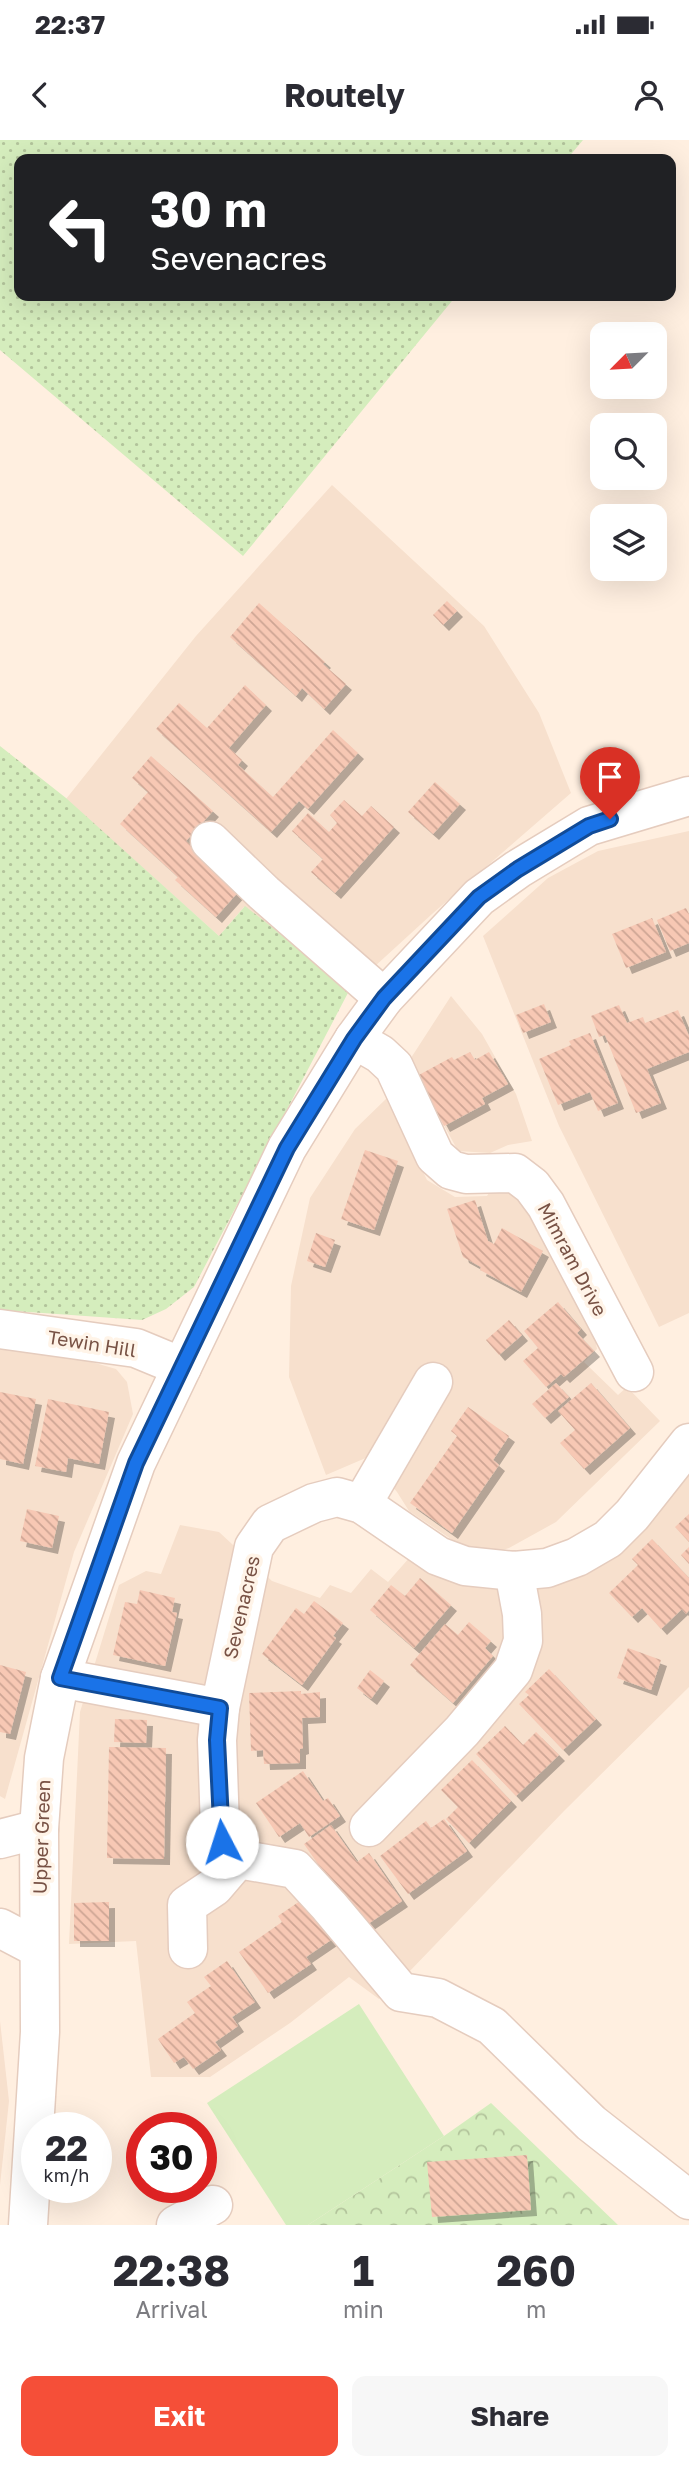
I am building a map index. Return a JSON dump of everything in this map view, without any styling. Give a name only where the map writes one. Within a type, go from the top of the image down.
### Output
[{"type":"street","name":"Upper Green","points":[[28,2225],[40,2032],[39,1829],[44,1758],[60,1678],[136,1463],[287,1148],[354,1039],[384,998],[479,897],[518,869],[589,826],[689,796]]},
{"type":"street","points":[[210,841],[264,893],[384,998]]},
{"type":"street","name":"Mimram Drive","points":[[354,1039],[380,1054],[394,1067],[435,1156],[451,1170],[466,1174],[515,1173],[532,1186],[546,1205],[634,1372]]},
{"type":"street","name":"Tewin Hill","points":[[0,1329],[136,1348],[181,1367]]},
{"type":"street","points":[[362,1504],[433,1382]]},
{"type":"street","name":"Sevenacres","points":[[238,1858],[227,1851],[222,1842],[220,1828],[217,1740],[220,1708],[254,1547],[270,1524],[314,1503],[337,1497],[362,1504],[438,1556],[465,1566],[514,1571],[547,1568],[577,1557],[608,1539],[632,1516],[689,1443]]},
{"type":"street","points":[[369,1827],[462,1731],[513,1670],[523,1641],[522,1614],[514,1571]]},
{"type":"street","points":[[60,1678],[220,1708]]},
{"type":"street","points":[[0,1839],[39,1829]]},
{"type":"street","points":[[188,1949],[187,1905],[214,1887],[238,1858],[295,1869],[401,1992],[438,1998],[492,2026],[591,2123],[689,2200]]},
{"type":"street","points":[[0,1928],[38,1948]]},
{"type":"street","points":[[176,2225],[214,2205]]},
{"type":"shaded area","points":[[332,485],[484,626],[539,713],[571,793],[350,989],[244,907],[219,936],[66,799],[196,636]]},
{"type":"shaded area","points":[[689,831],[689,1313],[659,1327],[559,1126],[483,936],[548,878],[598,851]]},
{"type":"shaded area","points":[[451,996],[482,1034],[516,1094],[532,1141],[508,1145],[490,1153],[458,1151],[409,1061]]},
{"type":"shaded area","points":[[387,1098],[427,1180],[455,1197],[487,1196],[495,1182],[518,1191],[593,1327],[597,1349],[584,1362],[618,1395],[627,1387],[660,1421],[556,1522],[509,1548],[490,1554],[463,1547],[409,1511],[368,1457],[326,1475],[289,1377],[291,1286],[310,1198],[355,1129]]},
{"type":"shaded area","points":[[0,1340],[22,1342],[116,1369],[127,1382],[133,1414],[74,1552],[5,1799],[0,1796]]},
{"type":"shaded area","points":[[689,1462],[689,1687],[564,1811],[408,1973],[379,1999],[349,1977],[290,2023],[210,2077],[151,2077],[136,1941],[69,1944],[80,1712],[119,1585],[146,1571],[161,1574],[180,1525],[219,1532],[272,1581],[320,1598],[330,1585],[351,1593],[371,1569],[388,1582],[410,1557],[579,1572]]},
{"type":"shaded area","points":[[0,2021],[9,2101],[0,2185]]},
{"type":"green space","points":[[0,140],[583,140],[571,154],[14,154],[14,301],[452,301],[243,556],[0,350]]},
{"type":"green space","points":[[0,746],[66,798],[219,936],[245,906],[350,989],[194,1287],[166,1309],[142,1320],[0,1310]]},
{"type":"green space","points":[[359,2004],[444,2136],[308,2225],[286,2225],[217,2118],[217,2112],[213,2112],[207,2103]]},
{"type":"green space","points":[[491,2103],[618,2225],[308,2225],[444,2136]]},
{"type":"building","points":[[447,601],[457,611],[443,625],[433,615]]},
{"type":"building","points":[[259,603],[346,684],[324,709],[302,688],[296,696],[230,637]]},
{"type":"building","points":[[245,685],[266,705],[229,748],[242,760],[238,765],[273,797],[333,730],[358,753],[308,809],[299,801],[271,832],[156,729],[179,703],[207,728]]},
{"type":"building","points":[[151,756],[213,811],[186,841],[240,890],[216,917],[175,880],[178,877],[120,824],[148,792],[132,778]]},
{"type":"building","points":[[435,782],[460,804],[433,834],[408,812]]},
{"type":"building","points":[[344,800],[362,816],[371,806],[394,827],[335,893],[311,872],[323,859],[292,831],[308,813],[329,832],[337,823],[330,815]]},
{"type":"building","points":[[686,908],[689,914],[689,943],[670,951],[657,920]]},
{"type":"building","points":[[652,918],[666,952],[626,968],[612,934]]},
{"type":"building","points":[[544,1004],[551,1022],[523,1033],[516,1015]]},
{"type":"building","points":[[619,1005],[627,1023],[643,1017],[645,1023],[678,1010],[689,1036],[689,1052],[647,1069],[661,1103],[636,1113],[605,1035],[599,1037],[591,1016]]},
{"type":"building","points":[[590,1033],[618,1103],[598,1111],[590,1092],[558,1105],[539,1059],[571,1045],[569,1041]]},
{"type":"building","points":[[470,1052],[475,1060],[489,1052],[508,1084],[482,1098],[485,1104],[444,1126],[417,1076],[452,1057],[454,1060]]},
{"type":"building","points":[[365,1150],[398,1161],[374,1230],[341,1219]]},
{"type":"building","points":[[475,1200],[488,1241],[494,1244],[502,1228],[543,1251],[521,1292],[480,1270],[481,1267],[463,1257],[447,1209]]},
{"type":"building","points":[[316,1233],[335,1240],[325,1267],[307,1261]]},
{"type":"building","points":[[558,1302],[581,1329],[577,1333],[594,1351],[564,1377],[561,1374],[546,1387],[523,1361],[538,1348],[524,1331]]},
{"type":"building","points":[[509,1320],[522,1335],[499,1355],[486,1340]]},
{"type":"building","points":[[556,1383],[569,1397],[545,1418],[532,1404]]},
{"type":"building","points":[[591,1383],[630,1428],[584,1469],[560,1443],[575,1430],[558,1411]]},
{"type":"building","points":[[0,1392],[36,1399],[23,1464],[0,1459]]},
{"type":"building","points":[[48,1399],[109,1412],[99,1464],[68,1458],[66,1472],[35,1466]]},
{"type":"building","points":[[468,1407],[509,1436],[493,1460],[499,1465],[452,1533],[410,1503],[457,1436],[451,1431]]},
{"type":"building","points":[[27,1509],[59,1516],[52,1548],[20,1541]]},
{"type":"building","points":[[689,1514],[689,1542],[675,1527]]},
{"type":"building","points":[[652,1539],[689,1578],[689,1610],[686,1614],[682,1609],[661,1629],[642,1608],[632,1617],[609,1593],[638,1565],[632,1559]]},
{"type":"building","points":[[689,1547],[689,1564],[681,1555]]},
{"type":"building","points":[[420,1578],[451,1605],[414,1648],[370,1610],[391,1585],[405,1596]]},
{"type":"building","points":[[140,1590],[175,1598],[172,1612],[177,1613],[165,1666],[113,1655],[125,1602],[137,1604]]},
{"type":"building","points":[[314,1601],[343,1623],[333,1636],[336,1638],[302,1685],[262,1654],[296,1608],[304,1614]]},
{"type":"building","points":[[469,1622],[491,1641],[485,1648],[493,1656],[453,1703],[410,1665],[445,1624],[458,1635]]},
{"type":"building","points":[[628,1648],[661,1660],[651,1690],[617,1678]]},
{"type":"building","points":[[0,1665],[26,1672],[10,1734],[0,1732]]},
{"type":"building","points":[[549,1669],[596,1719],[563,1750],[519,1704],[529,1695],[525,1692]]},
{"type":"building","points":[[370,1670],[384,1681],[371,1699],[357,1688]]},
{"type":"building","points":[[301,1691],[301,1694],[320,1692],[320,1717],[302,1718],[303,1748],[300,1749],[300,1763],[264,1764],[263,1750],[251,1751],[249,1693]]},
{"type":"building","points":[[115,1719],[147,1720],[146,1743],[114,1742]]},
{"type":"building","points":[[505,1726],[523,1745],[536,1732],[559,1755],[516,1796],[476,1754]]},
{"type":"building","points":[[109,1747],[166,1748],[164,1859],[107,1858]]},
{"type":"building","points":[[472,1760],[511,1801],[469,1843],[446,1819],[458,1807],[441,1790]]},
{"type":"building","points":[[303,1771],[323,1801],[328,1798],[340,1816],[309,1837],[300,1823],[279,1837],[256,1803]]},
{"type":"building","points":[[444,1819],[467,1851],[408,1894],[380,1856],[426,1821],[431,1828]]},
{"type":"building","points":[[331,1825],[357,1862],[369,1853],[402,1901],[362,1928],[304,1844]]},
{"type":"building","points":[[303,1899],[331,1940],[306,1957],[311,1964],[268,1993],[239,1952],[282,1922],[278,1916]]},
{"type":"building","points":[[109,1902],[109,1941],[74,1941],[74,1903]]},
{"type":"building","points":[[227,1961],[255,2002],[232,2017],[238,2026],[215,2042],[221,2050],[193,2069],[184,2057],[174,2063],[158,2039],[195,2013],[187,2002],[211,1986],[204,1977]]},
{"type":"building","points":[[527,2155],[531,2210],[432,2217],[427,2162]]},
{"type":"route","points":[[222,1842],[217,1740],[220,1708],[60,1678],[136,1463],[287,1148],[354,1039],[384,998],[479,897],[518,869],[589,826],[610,819]]}]
